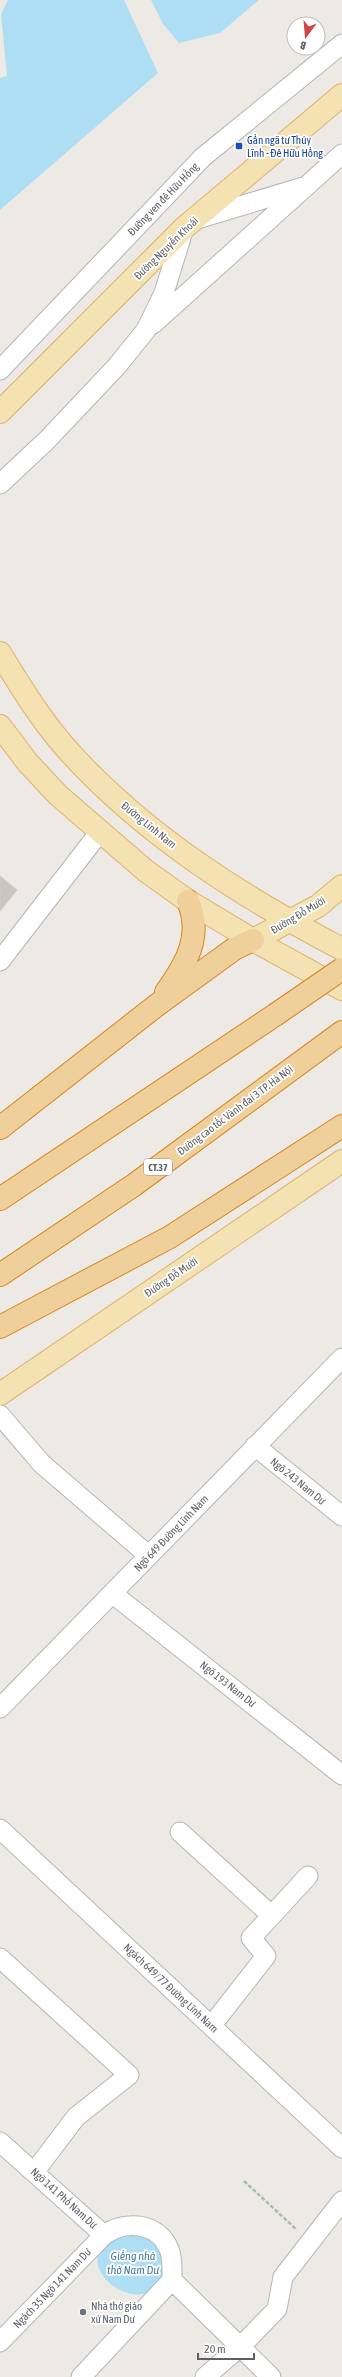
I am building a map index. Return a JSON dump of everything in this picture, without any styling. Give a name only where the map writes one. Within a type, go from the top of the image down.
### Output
[{"type":"highway","points":[[157,1005],[186,961],[192,947],[194,923],[188,901]]},
{"type":"highway","points":[[0,1128],[157,1005],[234,949],[253,940]]},
{"type":"highway","points":[[0,1199],[342,969]]},
{"type":"highway","name":"Đường cao tốc Vành đai 3 TP. Hà Nội","points":[[0,1275],[134,1185],[311,1053],[342,1032]]},
{"type":"highway","points":[[0,1327],[170,1237],[342,1126]]},
{"type":"main road","name":"Đường Nguyễn Khoái","points":[[0,412],[188,224],[342,95]]},
{"type":"main road","name":"Đường Lĩnh Nam","points":[[0,653],[36,710],[72,756],[122,804],[170,844],[290,922],[342,949]]},
{"type":"main road","points":[[2,733],[58,796],[146,871],[188,901],[253,940],[342,989]]},
{"type":"main road","name":"Đường Đỗ Mười","points":[[253,940],[318,906],[342,886]]},
{"type":"main road","name":"Đường Đỗ Mười","points":[[0,1394],[272,1208],[339,1169]]},
{"type":"street","name":"Đường ven đê Hữu Hồng","points":[[0,370],[203,157],[342,44]]},
{"type":"street","points":[[0,484],[47,440],[117,366],[146,330],[342,154]]},
{"type":"street","points":[[146,330],[164,293],[188,224],[308,185]]},
{"type":"street","points":[[0,960],[100,833]]},
{"type":"street","name":"Ngõ 649 Đường Lĩnh Nam","points":[[0,1708],[256,1446],[338,1369]]},
{"type":"street","points":[[0,1415],[42,1464],[148,1555]]},
{"type":"street","name":"Ngõ 243 Nam Dư","points":[[256,1446],[342,1516]]},
{"type":"street","name":"Ngõ 193 Nam Dư","points":[[113,1594],[342,1775]]},
{"type":"street","name":"Ngách 649/77 Đường Lĩnh Nam","points":[[0,1829],[212,2025],[339,2138]]},
{"type":"street","points":[[180,1832],[271,1915]]},
{"type":"street","points":[[212,2025],[266,1956],[251,1938],[308,1876]]},
{"type":"street","points":[[0,1958],[129,2075],[76,2118],[35,2171]]},
{"type":"street","name":"Ngõ 141 Phố Nam Dư","points":[[0,2142],[35,2171],[104,2235],[124,2225],[138,2224],[152,2230],[163,2239],[170,2250],[172,2280]]},
{"type":"street","points":[[205,2377],[241,2346],[277,2309],[283,2276],[342,2200]]},
{"type":"street","name":"Ngách 35 Ngõ 141 Nam Dư","points":[[0,2342],[104,2235]]},
{"type":"street","points":[[81,2377],[172,2280],[271,2377]]},
{"type":"path","points":[[244,2181],[309,2242]]},
{"type":"water","points":[[8,0],[124,0],[158,73],[0,210],[0,78],[7,76],[1,14]]},
{"type":"water","points":[[151,0],[259,0],[220,33],[179,43],[163,24]]},
{"type":"water","name":"Giếng nhà thờ Nam Dư","points":[[144,2231],[161,2250],[165,2262],[165,2268],[163,2275],[155,2288],[143,2294],[129,2293],[116,2288],[106,2279],[99,2268],[98,2256],[110,2238],[125,2233]]},
{"type":"building","points":[[0,876],[17,890],[0,911]]},
{"type":"place","name":"Gần ngã tư Thúy Lĩnh - Đê Hữu Hồng","points":[[239,146]]},
{"type":"place","name":"Nhà thờ giáo xứ Nam Dư","points":[[83,2312]]}]
